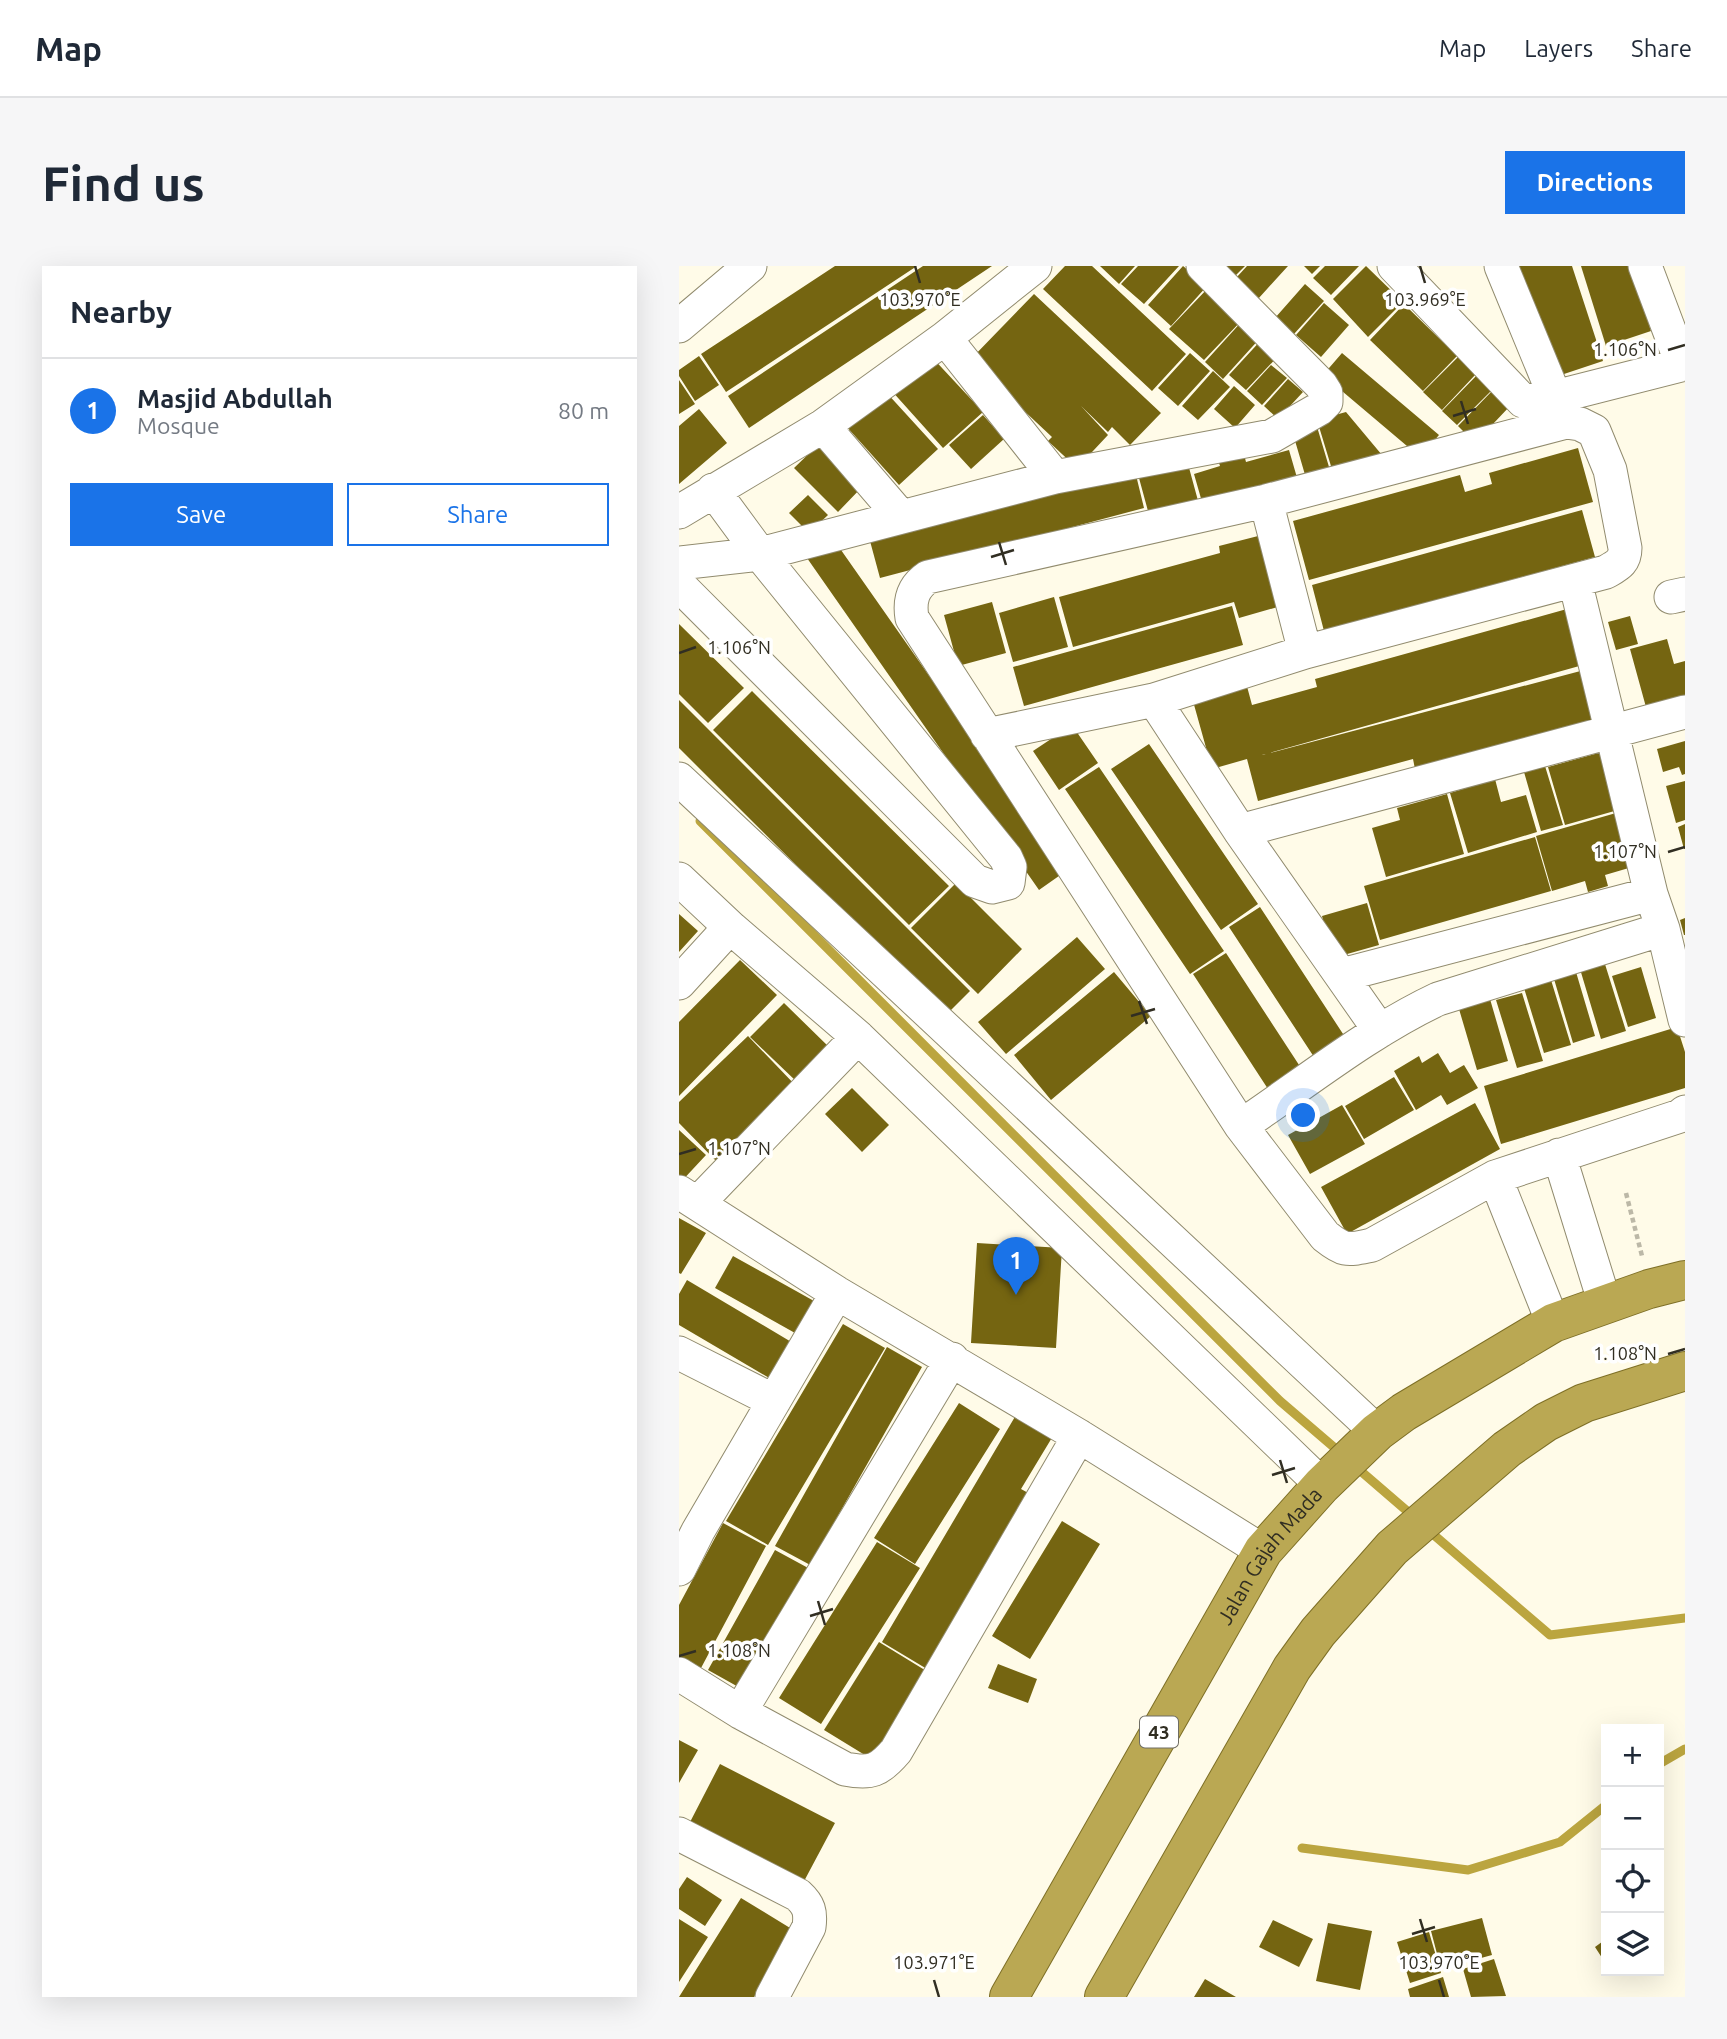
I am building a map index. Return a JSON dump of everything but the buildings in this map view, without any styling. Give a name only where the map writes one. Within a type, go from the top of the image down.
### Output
[{"type":"highway","name":"Jalan Gajah Mada","points":[[1009,1997],[1262,1551],[1324,1483],[1368,1440],[1434,1392],[1553,1323],[1649,1289],[1685,1280]]},
{"type":"highway","points":[[1104,1997],[1292,1668],[1318,1632],[1392,1548],[1507,1448],[1546,1422],[1584,1403],[1685,1371]]},
{"type":"street","points":[[679,326],[750,266]]},
{"type":"street","points":[[679,512],[823,426],[945,338],[1035,266]]},
{"type":"street","points":[[679,563],[760,554],[1055,477],[1272,436],[1319,409],[1326,402],[1326,394],[1321,385],[1203,266]]},
{"type":"street","points":[[1394,266],[1523,401],[1555,397],[1684,364],[1645,266]]},
{"type":"street","points":[[1501,266],[1555,397]]},
{"type":"street","points":[[945,338],[1055,477]]},
{"type":"street","points":[[988,735],[1154,700],[1304,652],[1606,572],[1620,564],[1625,556],[1610,470],[1594,431],[1580,424],[1566,422],[1266,501],[928,577],[918,584],[909,604],[912,618],[1241,1126],[1325,1237],[1340,1248],[1355,1249],[1372,1245],[1495,1177],[1680,1116],[1685,1112]]},
{"type":"street","points":[[823,426],[901,517]]},
{"type":"street","points":[[679,584],[975,881],[992,887],[1008,883],[1010,867],[1006,858],[760,554],[713,490]]},
{"type":"street","points":[[1266,501],[1304,652]]},
{"type":"street","points":[[1575,581],[1651,894],[1663,929],[1685,1020]]},
{"type":"street","points":[[1154,700],[1240,831],[1380,1031]]},
{"type":"street","points":[[1240,831],[1685,712]]},
{"type":"street","points":[[679,779],[1368,1440]]},
{"type":"street","points":[[679,879],[858,1037],[1324,1483]]},
{"type":"street","points":[[1342,975],[1651,894]]},
{"type":"street","points":[[679,983],[730,926]]},
{"type":"street","points":[[1241,1126],[1380,1031],[1438,999],[1663,929]]},
{"type":"street","points":[[858,1037],[689,1197],[837,1293],[953,1359],[1262,1551]]},
{"type":"street","points":[[1559,1156],[1605,1304]]},
{"type":"street","points":[[1495,1177],[1553,1323]]},
{"type":"street","points":[[679,1569],[689,1525],[774,1401],[837,1293]]},
{"type":"street","points":[[679,1353],[774,1401]]},
{"type":"street","points":[[740,1712],[953,1359]]},
{"type":"street","points":[[679,1674],[740,1712],[845,1769],[862,1772],[877,1769],[896,1751],[1079,1436]]},
{"type":"street","points":[[679,1835],[798,1895],[808,1904],[811,1916],[809,1927],[772,1997]]},
{"type":"path","points":[[1626,1193],[1649,1289]]},
{"type":"waterway","points":[[700,821],[1280,1401],[1343,1455]]},
{"type":"waterway","points":[[1356,1467],[1414,1517]]},
{"type":"waterway","points":[[1427,1529],[1550,1635],[1685,1618]]},
{"type":"waterway","points":[[1664,1761],[1685,1749]]},
{"type":"waterway","points":[[1302,1848],[1468,1870],[1560,1842],[1601,1809]]},
{"type":"place","name":"Masjid Abdullah","points":[[1016,1295]]}]
